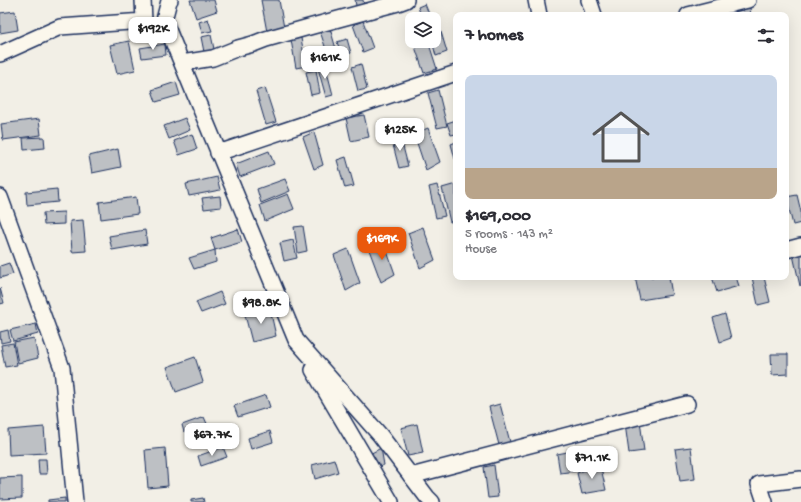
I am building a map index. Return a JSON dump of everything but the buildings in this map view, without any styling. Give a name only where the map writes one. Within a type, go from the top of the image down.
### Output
[{"type":"street","points":[[0,54],[60,27],[144,21],[143,0]]},
{"type":"street","points":[[170,0],[164,20],[296,340],[391,502]]},
{"type":"street","points":[[188,62],[213,58],[266,39],[406,0]]},
{"type":"street","points":[[536,0],[538,12]]},
{"type":"street","points":[[589,0],[593,12]]},
{"type":"street","points":[[700,12],[748,0]]},
{"type":"street","points":[[218,153],[453,74]]},
{"type":"street","points":[[0,197],[62,368],[75,502]]},
{"type":"street","points":[[789,249],[801,246]]},
{"type":"street","points":[[296,340],[380,435],[432,502]]},
{"type":"street","points":[[411,476],[687,404]]},
{"type":"street","points":[[765,502],[759,484],[801,479]]}]
